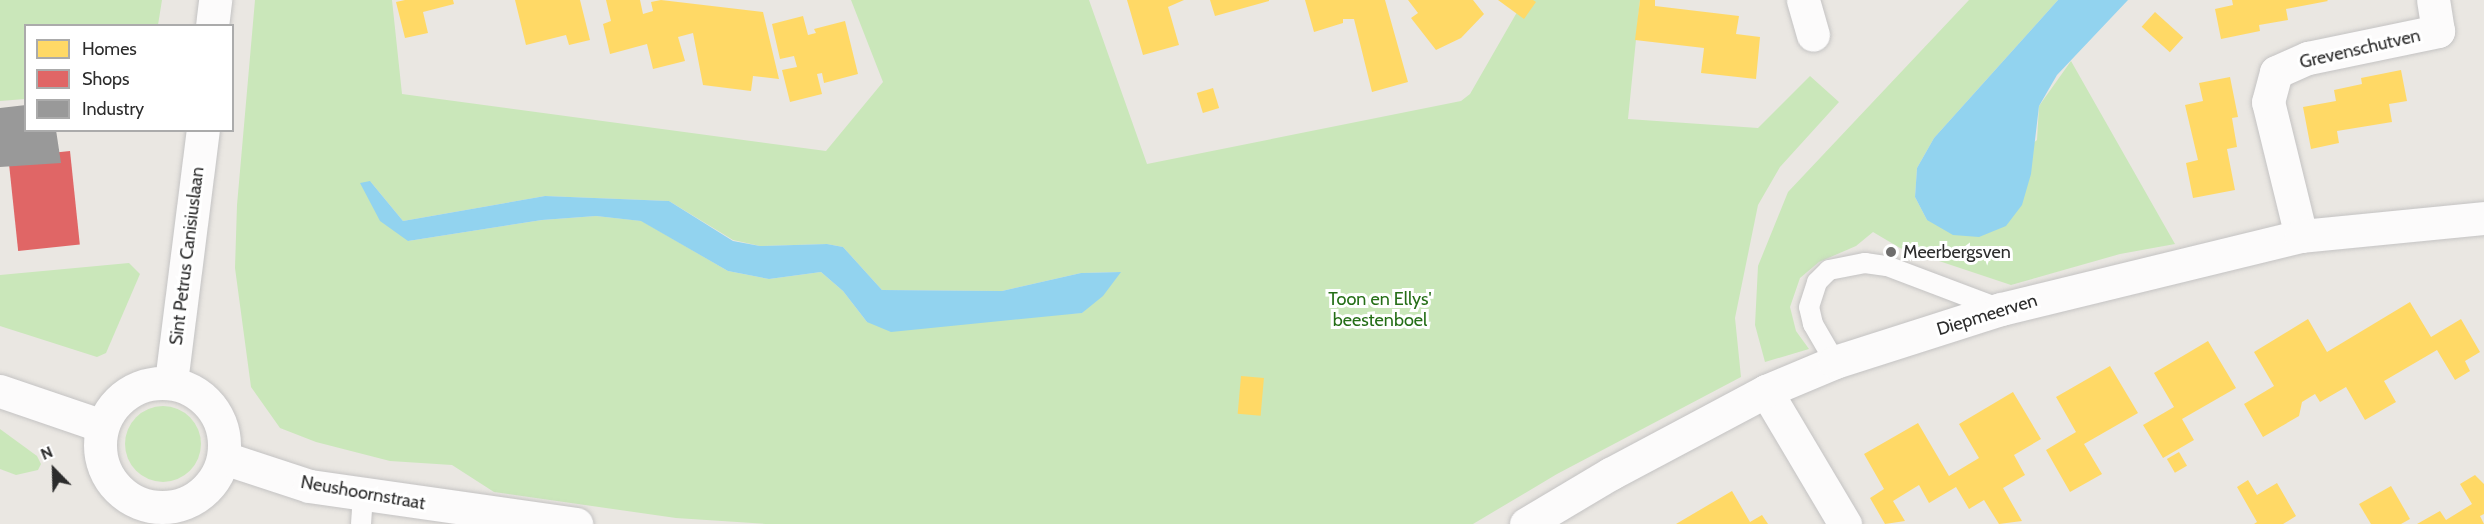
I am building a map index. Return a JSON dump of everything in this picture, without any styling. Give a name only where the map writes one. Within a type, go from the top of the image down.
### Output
[{"type":"street","points":[[212,24],[215,0]]},
{"type":"street","points":[[1803,0],[1813,35]]},
{"type":"street","name":"Grevenschutven","points":[[2301,236],[2268,102],[2276,72],[2308,58],[2438,31],[2433,0]]},
{"type":"street","name":"Sint Petrus Canisiuslaan","points":[[171,382],[203,132]]},
{"type":"street","name":"Diepmeerven","points":[[1526,524],[1619,468],[1766,391],[1836,362],[2001,309],[2301,236],[2484,218]]},
{"type":"street","points":[[171,382],[190,388],[207,400],[219,417],[225,437],[224,458],[217,476],[205,490],[152,515],[115,487],[104,469],[99,448],[102,426],[112,406],[128,392],[148,383],[171,382]]},
{"type":"street","points":[[0,391],[102,426]]},
{"type":"street","points":[[1766,391],[1845,524]]},
{"type":"street","name":"Neushoornstraat","points":[[224,458],[309,486],[362,510],[576,524]]},
{"type":"lane","points":[[1836,362],[1813,324],[1809,308],[1817,282],[1829,270],[1865,263],[1887,266],[2001,309]]},
{"type":"green space","points":[[0,0],[162,0],[158,24],[24,24],[24,99],[0,101]]},
{"type":"green space","name":"Toon en Ellys' beestenboel","points":[[255,0],[392,0],[402,94],[826,151],[883,82],[851,0],[1089,0],[1147,164],[1461,101],[1470,94],[1524,0],[1640,0],[1628,119],[1758,128],[1810,76],[1839,102],[1780,167],[1758,205],[1735,318],[1741,377],[1557,474],[1473,524],[766,524],[676,518],[494,492],[452,465],[390,461],[316,442],[280,428],[251,387],[235,268],[237,205]],"holes":[[[370,181],[403,221],[545,196],[669,201],[733,240],[760,246],[827,244],[843,247],[882,290],[1002,291],[1081,273],[1120,272],[1082,313],[867,322],[843,291],[821,272],[769,279],[728,271],[642,221],[596,216],[542,220],[408,241]]]},
{"type":"green space","points":[[1969,0],[2058,0],[1934,138],[1917,168],[1915,197],[1927,220],[2037,140],[2039,106],[2071,61],[2175,244],[2120,254],[2011,285],[1900,248],[1873,232],[1856,246],[1819,262],[1800,278],[1790,307],[1796,331],[1809,349],[1765,362],[1755,325],[1758,266],[1788,192]]},
{"type":"green space","points":[[129,263],[140,274],[106,353],[97,357],[0,326],[0,275]]},
{"type":"green space","points":[[163,406],[177,409],[190,417],[198,430],[201,444],[198,458],[190,471],[177,479],[163,482],[149,479],[136,471],[128,458],[125,444],[128,430],[136,417],[149,409]]},
{"type":"green space","points":[[0,429],[37,456],[41,464],[38,470],[16,475],[0,469]]},
{"type":"water","points":[[2058,0],[2128,0],[2057,75],[2039,106],[2031,174],[2022,205],[2006,226],[1979,237],[1953,235],[1927,220],[1915,197],[1917,168],[1934,138]]},
{"type":"water","points":[[370,181],[403,221],[545,196],[669,201],[733,241],[760,246],[827,244],[843,247],[882,290],[1002,291],[1081,273],[1121,272],[1103,296],[1082,313],[891,332],[867,322],[843,291],[821,272],[769,279],[728,271],[641,221],[596,216],[542,220],[408,241],[380,221],[360,183]]},
{"type":"building: Homes","points":[[453,0],[454,4],[423,12],[428,33],[405,38],[396,2]]},
{"type":"building: Homes","points":[[515,0],[580,0],[590,40],[569,45],[566,35],[526,45]]},
{"type":"building: Homes","points":[[606,0],[640,0],[643,14],[653,11],[651,2],[661,0],[763,12],[779,79],[753,76],[751,91],[703,85],[693,33],[678,37],[685,61],[653,69],[647,44],[610,54],[603,24],[611,21]]},
{"type":"building: Homes","points":[[1127,0],[1184,0],[1168,7],[1179,45],[1143,55]]},
{"type":"building: Homes","points":[[1210,0],[1269,0],[1269,1],[1215,16]]},
{"type":"building: Homes","points":[[1305,0],[1385,0],[1408,82],[1372,92],[1354,19],[1343,19],[1343,23],[1314,32]]},
{"type":"building: Homes","points":[[1408,0],[1473,0],[1484,14],[1461,38],[1436,50],[1411,18],[1418,13]]},
{"type":"building: Homes","points":[[1498,0],[1533,0],[1536,2],[1524,19]]},
{"type":"building: Homes","points":[[1640,0],[1655,0],[1655,6],[1739,16],[1736,34],[1760,37],[1756,79],[1701,73],[1704,48],[1635,40]]},
{"type":"building: Homes","points":[[2232,0],[2328,1],[2286,9],[2288,20],[2259,25],[2260,31],[2221,39],[2215,9],[2233,5]]},
{"type":"building: Homes","points":[[2155,12],[2183,37],[2170,52],[2142,27]]},
{"type":"building: Homes","points":[[803,16],[808,35],[816,33],[814,29],[845,21],[858,74],[824,83],[822,73],[817,74],[822,94],[790,102],[782,70],[797,67],[794,56],[780,59],[772,24]]},
{"type":"building: Homes","points":[[2401,70],[2407,101],[2389,104],[2392,122],[2337,131],[2339,143],[2311,149],[2303,107],[2336,101],[2334,90],[2362,84],[2361,78]]},
{"type":"building: Homes","points":[[2230,77],[2238,117],[2232,118],[2237,147],[2227,149],[2235,190],[2193,198],[2186,163],[2198,160],[2185,105],[2203,101],[2199,83]]},
{"type":"building: Homes","points":[[1213,88],[1219,108],[1203,113],[1197,93]]},
{"type":"building: Homes","points":[[2410,302],[2431,337],[2461,319],[2480,352],[2465,361],[2470,371],[2455,380],[2437,350],[2384,381],[2396,402],[2365,420],[2346,387],[2320,402],[2315,394],[2302,402],[2299,416],[2263,437],[2244,404],[2274,386],[2254,352],[2308,319],[2327,352]]},
{"type":"building: Homes","points":[[2208,341],[2236,388],[2182,419],[2194,440],[2163,458],[2143,425],[2174,407],[2154,373]]},
{"type":"building: Homes","points":[[2110,366],[2138,413],[2084,444],[2102,474],[2070,492],[2046,450],[2076,432],[2056,397]]},
{"type":"building: Homes","points":[[1241,376],[1264,378],[1261,416],[1238,414]]},
{"type":"building: Homes","points":[[2013,392],[2041,439],[2014,455],[2025,475],[2003,488],[2022,521],[1999,524],[1984,500],[1969,509],[1956,487],[1929,503],[1919,485],[1893,501],[1905,521],[1885,524],[1870,498],[1884,489],[1864,454],[1918,423],[1949,476],[1979,458],[1959,424]]},
{"type":"building: Homes","points":[[2179,452],[2187,466],[2175,473],[2167,459]]},
{"type":"building: Homes","points":[[2475,475],[2484,484],[2484,514],[2480,516],[2484,524],[2417,524],[2440,511],[2446,520],[2472,504],[2460,484]]},
{"type":"building: Homes","points":[[2248,480],[2257,495],[2277,483],[2296,516],[2283,524],[2254,524],[2257,522],[2237,487]]},
{"type":"building: Homes","points":[[2391,486],[2410,519],[2401,524],[2371,524],[2359,504]]},
{"type":"building: Homes","points":[[1732,491],[1750,522],[1762,515],[1768,524],[1676,524]]},
{"type":"building: Shops","points":[[70,151],[80,244],[18,251],[8,157]]},
{"type":"building: Industry","points":[[24,105],[24,132],[56,132],[61,163],[0,167],[0,108]]},
{"type":"place","name":"Meerbergsven","points":[[1891,252]]}]
